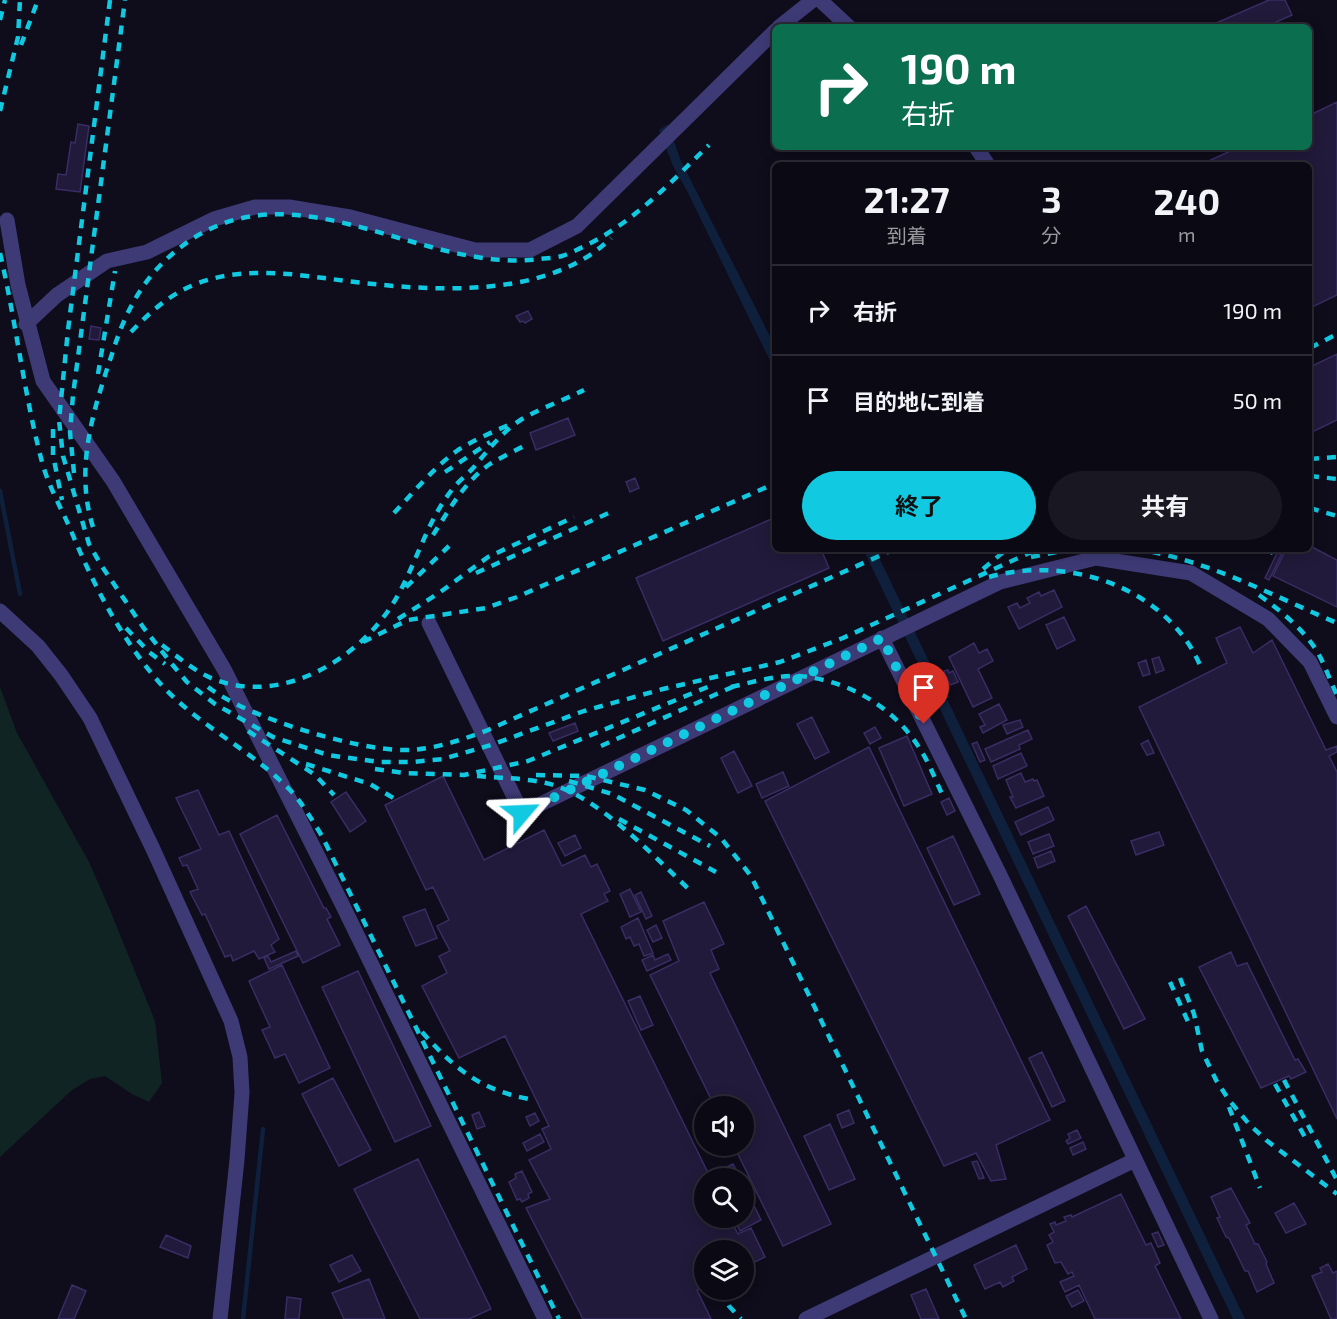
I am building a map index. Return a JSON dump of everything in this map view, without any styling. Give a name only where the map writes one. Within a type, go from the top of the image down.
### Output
[{"type":"street","points":[[782,24],[813,0]]},
{"type":"street","points":[[820,0],[846,24]]},
{"type":"street","points":[[26,324],[57,295],[107,261],[147,252],[214,219],[255,207],[289,207],[350,217],[475,250],[530,250],[577,226],[772,33]]},
{"type":"street","points":[[7,220],[26,324],[43,381],[112,481],[224,669],[545,1319]]},
{"type":"street","points":[[429,623],[522,813],[1000,582],[1095,554],[1191,573],[1268,619],[1310,663],[1337,717]]},
{"type":"street","points":[[0,611],[38,646],[90,718],[153,849],[231,1021],[240,1057],[242,1093],[220,1319]]},
{"type":"street","points":[[882,638],[999,873],[1211,1319]]},
{"type":"street","points":[[806,1319],[1135,1160]]},
{"type":"green space","points":[[0,687],[17,733],[89,862],[110,910],[155,1021],[162,1083],[149,1102],[105,1076],[90,1079],[72,1090],[0,1157]]},
{"type":"water","points":[[668,124],[681,161],[772,340],[772,365],[673,166],[659,130]]},
{"type":"water","points":[[864,552],[876,552],[1245,1319],[1233,1319]]},
{"type":"building","points":[[1269,0],[1285,0],[1292,15],[1272,24],[1214,24]]},
{"type":"building","points":[[1337,102],[1337,295],[1312,307],[1312,162],[1206,162],[1232,150],[1312,150],[1312,114]]},
{"type":"building","points":[[78,124],[89,126],[80,192],[56,189],[58,174],[66,175],[71,142],[75,143]]},
{"type":"building","points":[[528,311],[532,319],[525,323],[520,322],[516,316]]},
{"type":"building","points":[[91,326],[101,328],[99,340],[89,339]]},
{"type":"building","points":[[1337,354],[1337,420],[1312,432],[1312,366]]},
{"type":"building","points":[[568,418],[575,435],[536,450],[530,433]]},
{"type":"building","points":[[635,478],[639,488],[630,492],[626,482]]},
{"type":"building","points":[[772,519],[772,552],[822,552],[829,568],[663,641],[636,578]]},
{"type":"building","points":[[1312,547],[1337,560],[1337,607],[1273,576],[1285,552],[1312,552]]},
{"type":"building","points":[[1278,552],[1283,552],[1269,580],[1265,578]]},
{"type":"building","points":[[1054,590],[1062,607],[1019,629],[1008,607],[1017,603],[1020,608],[1030,603],[1027,598],[1039,592],[1041,596]]},
{"type":"building","points":[[1064,617],[1075,640],[1057,649],[1046,625]]},
{"type":"building","points":[[1240,627],[1253,653],[1272,640],[1326,750],[1337,746],[1337,752],[1329,756],[1337,772],[1337,1119],[1139,707],[1227,663],[1216,638]]},
{"type":"building","points":[[974,643],[979,653],[987,649],[993,661],[978,669],[992,698],[973,707],[949,657]]},
{"type":"building","points":[[1159,657],[1164,670],[1156,673],[1152,659]]},
{"type":"building","points":[[1146,660],[1150,674],[1143,676],[1138,663]]},
{"type":"building","points":[[948,670],[949,673],[953,671],[958,682],[950,685],[944,671]]},
{"type":"building","points":[[999,704],[1007,720],[983,733],[980,727],[985,725],[979,714]]},
{"type":"building","points":[[812,717],[829,752],[815,759],[797,724]]},
{"type":"building","points":[[1020,720],[1023,727],[1007,734],[1003,725]]},
{"type":"building","points":[[575,723],[578,731],[553,741],[549,733]]},
{"type":"building","points":[[875,727],[881,738],[870,744],[864,733]]},
{"type":"building","points":[[1028,730],[1032,739],[1019,745],[1020,749],[991,762],[985,749]]},
{"type":"building","points":[[907,736],[932,794],[904,806],[879,748]]},
{"type":"building","points":[[1148,740],[1154,753],[1147,755],[1141,744]]},
{"type":"building","points":[[977,742],[985,760],[980,762],[972,744]]},
{"type":"building","points":[[869,747],[1050,1120],[996,1145],[1006,1179],[991,1181],[976,1153],[944,1166],[765,801]]},
{"type":"building","points":[[734,751],[752,786],[738,793],[721,758]]},
{"type":"building","points":[[1021,753],[1027,766],[998,779],[993,766]]},
{"type":"building","points":[[783,772],[789,786],[762,798],[756,784]]},
{"type":"building","points":[[1021,773],[1025,782],[1037,780],[1044,796],[1016,808],[1010,797],[1013,797],[1006,780]]},
{"type":"building","points":[[443,776],[484,860],[544,830],[562,866],[585,855],[591,867],[597,864],[610,891],[604,894],[608,901],[581,914],[694,1144],[694,1156],[700,1156],[706,1168],[694,1168],[694,1228],[735,1228],[738,1234],[751,1228],[765,1257],[754,1262],[754,1240],[694,1240],[694,1300],[702,1300],[711,1319],[583,1319],[526,1208],[550,1199],[529,1160],[551,1149],[542,1129],[549,1126],[505,1036],[459,1058],[422,986],[447,973],[439,956],[450,951],[437,926],[449,920],[433,887],[426,890],[385,805]]},
{"type":"building","points":[[198,790],[219,835],[229,831],[279,939],[271,945],[275,952],[259,959],[254,951],[233,961],[231,955],[225,957],[205,914],[202,915],[190,892],[198,889],[187,865],[183,866],[179,858],[201,849],[176,798]]},
{"type":"building","points":[[346,792],[366,821],[350,832],[331,802]]},
{"type":"building","points":[[949,798],[955,811],[947,815],[941,802]]},
{"type":"building","points":[[1048,807],[1054,820],[1021,835],[1015,822]]},
{"type":"building","points":[[277,815],[324,908],[331,917],[327,919],[340,945],[303,963],[240,834]]},
{"type":"building","points":[[1159,832],[1164,845],[1136,855],[1131,841]]},
{"type":"building","points":[[1049,834],[1054,846],[1033,854],[1028,842]]},
{"type":"building","points":[[575,835],[581,848],[565,856],[558,843]]},
{"type":"building","points":[[953,836],[980,894],[954,905],[927,848]]},
{"type":"building","points":[[1051,851],[1055,861],[1038,868],[1034,858]]},
{"type":"building","points":[[630,889],[641,912],[630,917],[620,894]]},
{"type":"building","points":[[641,892],[652,916],[646,919],[635,895]]},
{"type":"building","points":[[704,902],[724,944],[711,950],[719,969],[710,973],[831,1224],[783,1246],[754,1187],[754,1168],[745,1168],[739,1156],[754,1156],[754,1096],[710,1096],[650,975],[679,961],[663,921]]},
{"type":"building","points":[[1086,906],[1145,1019],[1124,1029],[1068,916]]},
{"type":"building","points":[[425,909],[437,938],[416,946],[403,917]]},
{"type":"building","points":[[638,918],[653,953],[644,956],[639,944],[634,946],[630,937],[626,939],[621,927]]},
{"type":"building","points":[[656,925],[662,938],[653,942],[647,930]]},
{"type":"building","points":[[296,951],[298,956],[269,969],[264,958],[268,956],[271,962]]},
{"type":"building","points":[[1231,952],[1237,966],[1247,963],[1295,1060],[1298,1059],[1306,1072],[1291,1079],[1289,1076],[1261,1088],[1199,967]]},
{"type":"building","points":[[668,954],[671,960],[647,971],[642,960],[653,955],[655,960]]},
{"type":"building","points":[[282,965],[330,1068],[299,1083],[285,1054],[275,1058],[262,1030],[270,1027],[249,981]]},
{"type":"building","points":[[358,971],[431,1126],[395,1142],[322,987]]},
{"type":"building","points":[[640,996],[653,1025],[641,1030],[628,1001]]},
{"type":"building","points":[[1042,1052],[1065,1101],[1052,1107],[1029,1058]]},
{"type":"building","points":[[333,1078],[371,1150],[339,1166],[302,1094]]},
{"type":"building","points":[[849,1110],[854,1123],[842,1128],[837,1115]]},
{"type":"building","points":[[479,1112],[485,1126],[477,1129],[472,1115]]},
{"type":"building","points":[[535,1113],[539,1121],[530,1126],[526,1117]]},
{"type":"building","points":[[830,1124],[855,1179],[829,1190],[804,1136]]},
{"type":"building","points":[[1077,1130],[1081,1138],[1068,1144],[1066,1141],[1070,1138],[1068,1134]]},
{"type":"building","points":[[540,1134],[544,1142],[527,1151],[523,1143]]},
{"type":"building","points":[[1083,1142],[1086,1149],[1073,1155],[1070,1148]]},
{"type":"building","points":[[418,1159],[491,1309],[469,1319],[420,1319],[354,1189]]},
{"type":"building","points":[[977,1161],[984,1178],[979,1179],[972,1162]]},
{"type":"building","points":[[522,1171],[532,1192],[528,1194],[529,1198],[522,1202],[520,1199],[517,1200],[509,1182],[516,1178],[515,1174]]},
{"type":"building","points":[[1231,1188],[1250,1223],[1246,1225],[1267,1262],[1274,1283],[1257,1292],[1248,1271],[1245,1271],[1229,1238],[1226,1237],[1211,1197]]},
{"type":"building","points":[[1121,1194],[1146,1245],[1151,1243],[1160,1263],[1155,1266],[1181,1319],[1095,1319],[1079,1285],[1065,1292],[1060,1282],[1074,1276],[1072,1272],[1068,1274],[1061,1262],[1055,1263],[1047,1245],[1053,1242],[1049,1235],[1054,1232],[1050,1224],[1055,1222],[1056,1225],[1066,1221],[1064,1217],[1071,1215],[1072,1217]]},
{"type":"building","points":[[1294,1203],[1306,1224],[1286,1233],[1275,1213]]},
{"type":"building","points":[[754,1206],[761,1220],[754,1224]]},
{"type":"building","points":[[1158,1232],[1164,1245],[1158,1247],[1152,1234]]},
{"type":"building","points":[[166,1235],[191,1246],[188,1258],[160,1247]]},
{"type":"building","points":[[1016,1245],[1027,1269],[1012,1277],[1014,1281],[1003,1287],[1000,1282],[985,1289],[974,1265]]},
{"type":"building","points":[[352,1255],[361,1271],[339,1282],[330,1265]]},
{"type":"building","points":[[1328,1264],[1333,1273],[1337,1271],[1337,1319],[1331,1319],[1312,1276],[1322,1272],[1320,1268]]},
{"type":"building","points":[[369,1279],[385,1319],[344,1319],[332,1293]]},
{"type":"building","points":[[72,1285],[86,1291],[74,1319],[58,1319]]},
{"type":"building","points":[[926,1289],[939,1319],[921,1319],[911,1295]]},
{"type":"building","points":[[1078,1290],[1084,1301],[1072,1307],[1066,1296]]},
{"type":"building","points":[[287,1297],[301,1299],[299,1319],[285,1319]]},
{"type":"waterway","points":[[0,491],[20,594]]},
{"type":"waterway","points":[[243,1319],[263,1129]]},
{"type":"railway","points":[[0,20],[5,0]]},
{"type":"railway","points":[[0,111],[18,37],[20,0]]},
{"type":"railway","points":[[21,45],[38,0]]},
{"type":"railway","points":[[110,0],[68,330],[59,420],[63,456],[89,544],[101,565],[143,627],[171,663],[187,682],[215,704],[273,737],[328,755],[379,762],[443,759],[491,745],[584,711],[663,689],[780,662],[843,638],[1031,552]]},
{"type":"railway","points":[[74,473],[70,432],[73,395],[125,0]]},
{"type":"railway","points":[[93,527],[85,482],[86,460],[93,416],[119,334],[142,288],[164,262],[192,239],[234,220],[276,214],[320,218],[452,252],[496,260],[557,257],[583,247],[635,214],[709,145]]},
{"type":"railway","points":[[131,332],[169,298],[196,284],[229,275],[280,273],[401,287],[478,287],[515,283],[551,274],[583,259],[611,238]]},
{"type":"railway","points":[[0,253],[42,462],[52,490],[99,592],[132,647],[173,697],[275,776],[291,791],[311,818],[322,836],[559,1319]]},
{"type":"railway","points":[[98,374],[115,271]]},
{"type":"railway","points":[[1312,347],[1337,334]]},
{"type":"railway","points":[[162,645],[204,675],[238,686],[265,686],[292,681],[318,671],[343,656],[383,618],[398,595],[438,511],[457,483],[472,470],[508,429],[537,411],[584,390]]},
{"type":"railway","points":[[394,513],[424,480],[458,450],[509,425]]},
{"type":"railway","points":[[53,429],[53,455],[62,500]]},
{"type":"railway","points":[[445,472],[490,442]]},
{"type":"railway","points":[[433,535],[458,497],[481,471],[528,444]]},
{"type":"railway","points":[[1312,459],[1337,457]]},
{"type":"railway","points":[[1312,476],[1337,479]]},
{"type":"railway","points":[[363,642],[408,620],[486,608],[517,597],[772,485]]},
{"type":"railway","points":[[1312,509],[1337,516]]},
{"type":"railway","points":[[476,573],[613,511]]},
{"type":"railway","points":[[398,619],[439,593],[488,557],[574,517]]},
{"type":"railway","points":[[406,587],[449,546]]},
{"type":"railway","points":[[208,687],[248,710],[330,738],[383,749],[415,750],[437,746],[488,730],[888,552]]},
{"type":"railway","points":[[983,569],[1003,552]]},
{"type":"railway","points":[[1031,557],[1057,552]]},
{"type":"railway","points":[[1151,552],[1213,569],[1337,623]]},
{"type":"railway","points":[[1271,552],[1275,554]]},
{"type":"railway","points":[[989,577],[1045,570],[1073,573],[1127,590],[1151,605],[1172,624],[1190,646],[1203,671]]},
{"type":"railway","points":[[1259,595],[1291,620],[1305,635],[1320,656],[1337,695]]},
{"type":"railway","points":[[126,628],[149,652],[165,664]]},
{"type":"railway","points":[[731,687],[773,678],[799,676],[835,683],[868,698],[897,720],[909,734],[927,761],[944,798]]},
{"type":"railway","points":[[601,746],[739,684]]},
{"type":"railway","points":[[375,769],[404,773],[464,775],[528,761],[710,686]]},
{"type":"railway","points":[[248,731],[314,774],[334,795]]},
{"type":"railway","points":[[306,764],[370,784],[395,799]]},
{"type":"railway","points":[[536,775],[586,776],[645,790],[686,810],[721,838],[751,876],[966,1319]]},
{"type":"railway","points":[[477,776],[521,779],[565,789],[605,813],[693,893]]},
{"type":"railway","points":[[569,781],[612,794],[710,846]]},
{"type":"railway","points":[[619,819],[716,872]]},
{"type":"railway","points":[[1180,978],[1194,1014],[1202,1051],[1229,1100],[1266,1140],[1337,1194]]},
{"type":"railway","points":[[1170,982],[1190,1026]]},
{"type":"railway","points":[[422,1032],[445,1056],[469,1076],[496,1090],[529,1099]]},
{"type":"railway","points":[[1284,1080],[1337,1180]]},
{"type":"railway","points":[[1275,1084],[1306,1139]]},
{"type":"railway","points":[[1229,1107],[1260,1188]]},
{"type":"railway","points":[[726,1300],[741,1319]]},
{"type":"route","points":[[522,813],[882,638],[924,724]]}]
